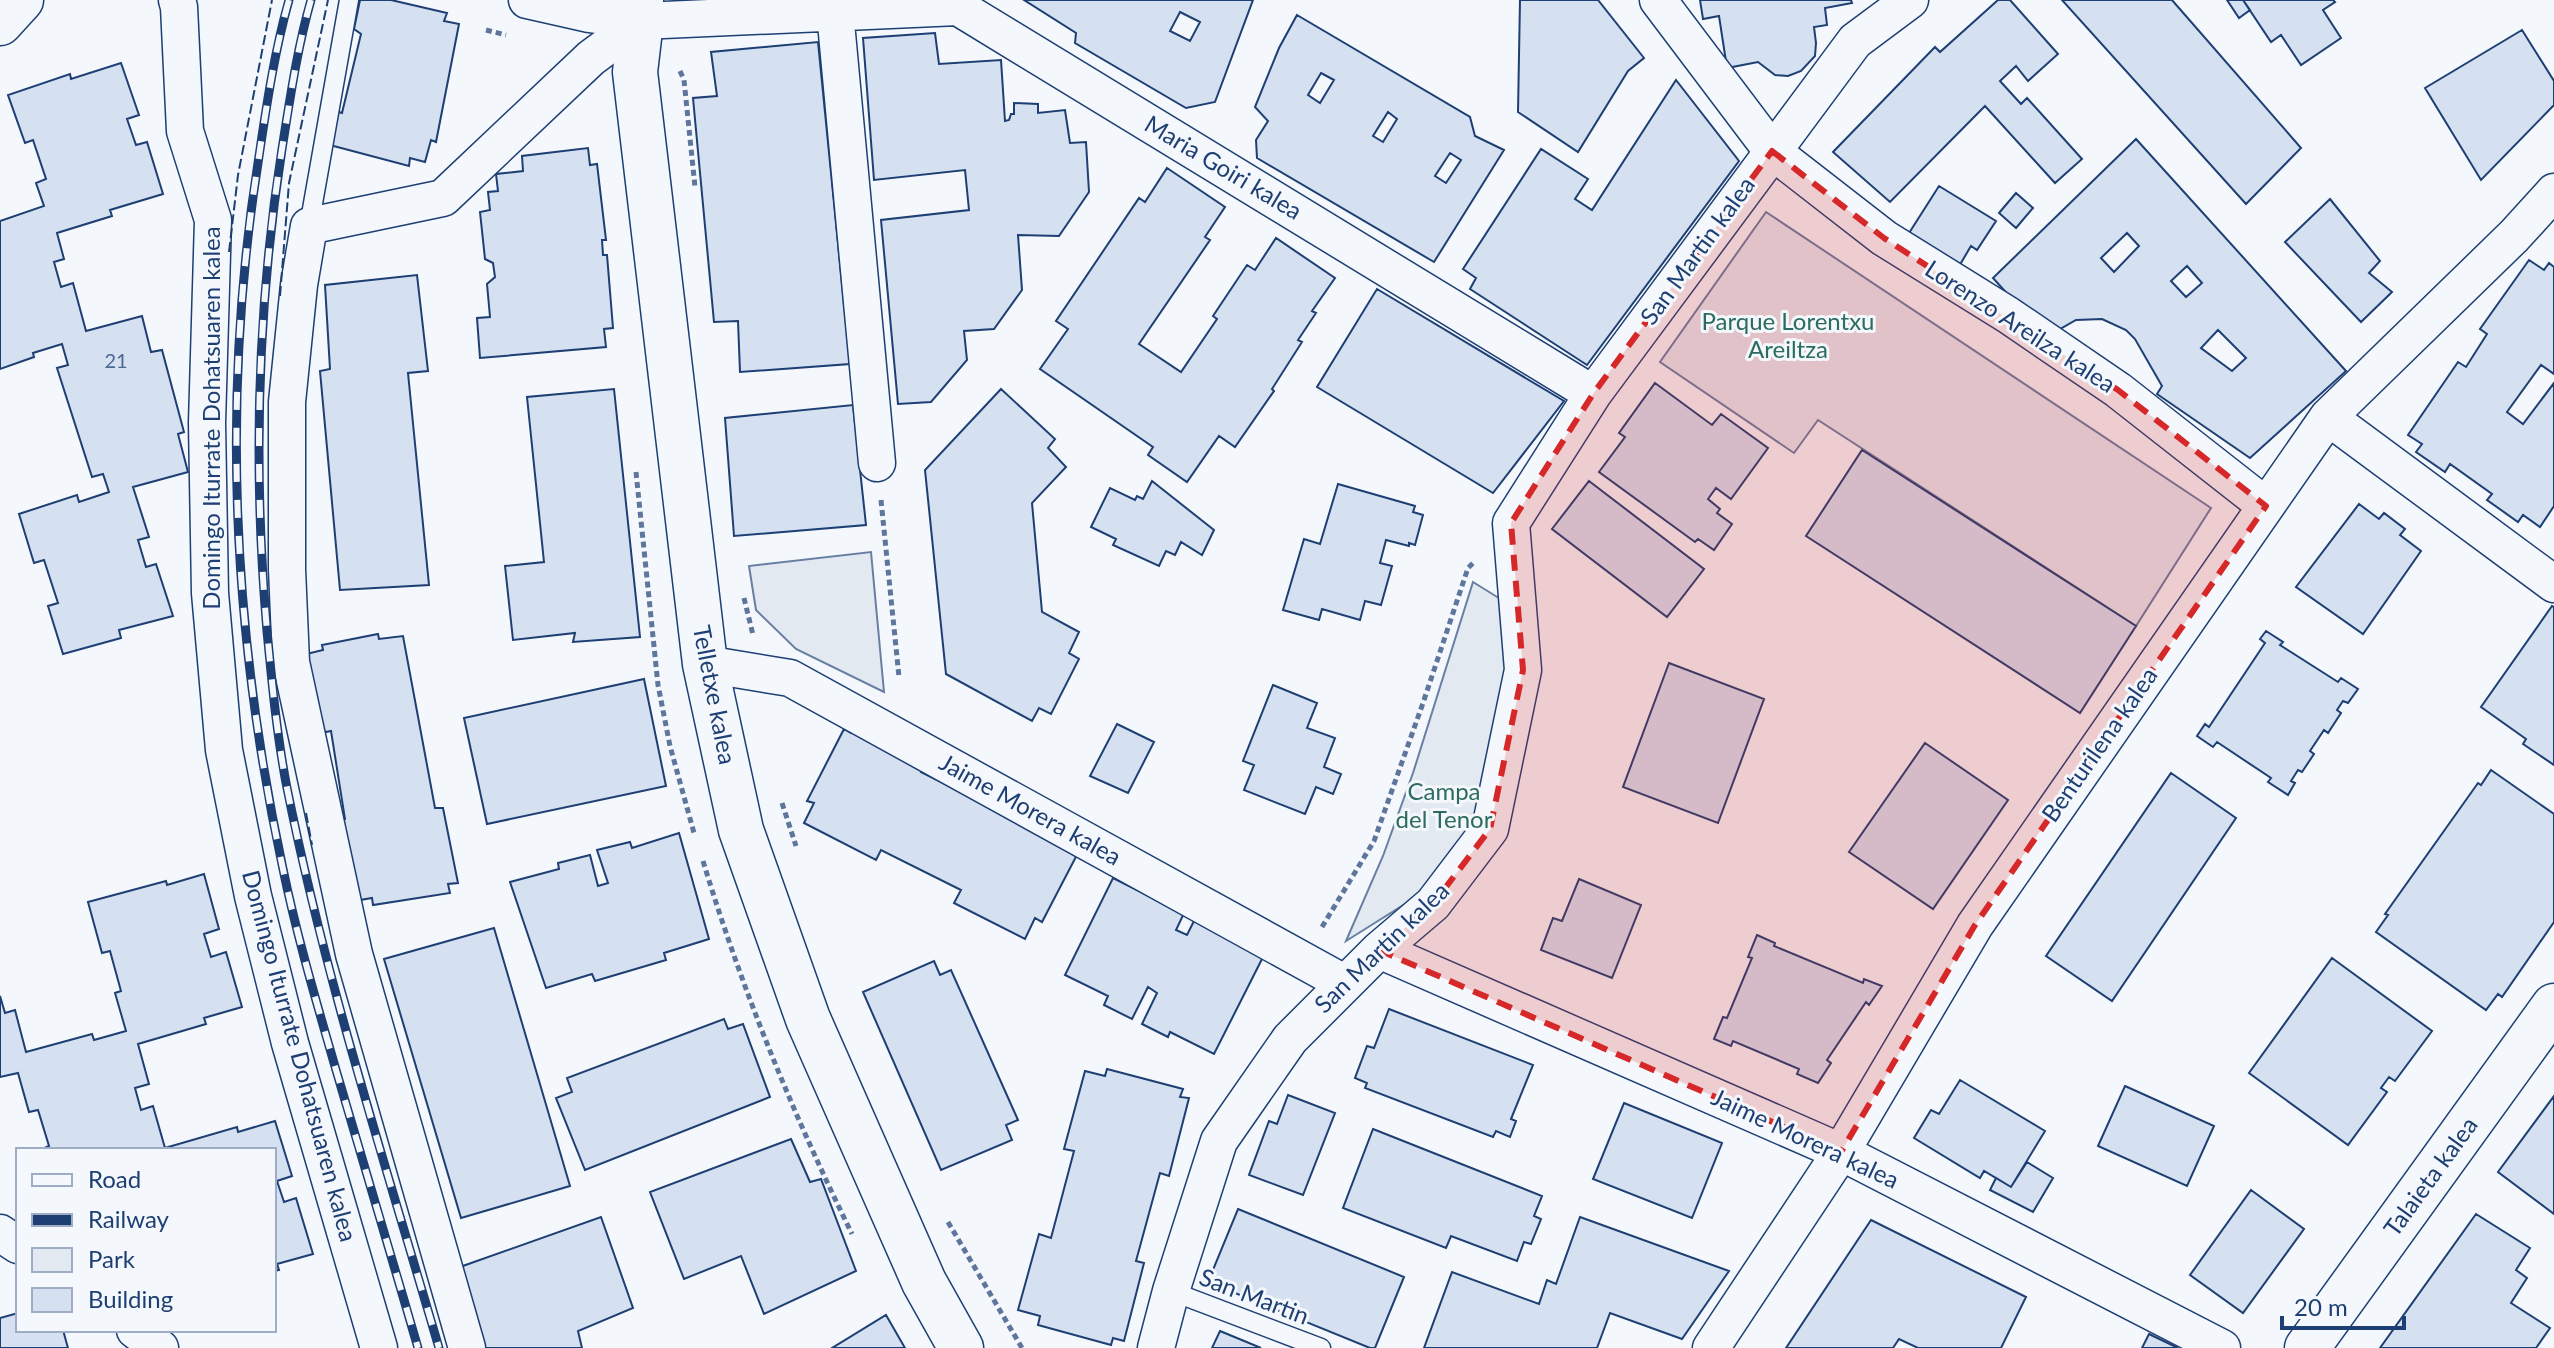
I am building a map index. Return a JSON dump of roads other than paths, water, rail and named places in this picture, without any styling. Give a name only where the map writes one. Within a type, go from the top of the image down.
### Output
[{"type":"street","points":[[0,23],[21,0]]},
{"type":"street","name":"Domingo Iturrate Dohatsuaren kalea","points":[[177,0],[185,131],[213,220],[207,423],[210,593],[224,750],[253,896],[290,1043],[379,1348]]},
{"type":"street","name":"Maria Goiri kalea","points":[[527,0],[589,14],[641,10],[835,12],[958,7],[1593,394]]},
{"type":"street","name":"Lorenzo Areilza kalea","points":[[1658,0],[1772,151],[1884,238],[2008,315],[2118,390],[2266,506]]},
{"type":"street","name":"San Martin kalea","points":[[1156,1348],[1219,1141],[1290,1039],[1344,983],[1433,904],[1490,829],[1523,670],[1511,523],[1593,394],[1855,41],[1910,0]]},
{"type":"street","points":[[467,1348],[354,954],[291,662],[287,569],[287,402],[299,285],[309,226],[443,198],[641,10]]},
{"type":"street","name":"Telletxe kalea","points":[[641,10],[635,72],[705,664],[741,830],[808,1019],[924,1282],[961,1348]]},
{"type":"street","points":[[835,12],[877,463]]},
{"type":"street","name":"Benturilena kalea","points":[[1711,1348],[1841,1152],[1975,925],[2328,417],[2514,236],[2554,192]]},
{"type":"street","points":[[2328,417],[2554,584]]},
{"type":"street","name":"Jaime Morera kalea","points":[[705,664],[790,678],[1344,983]]},
{"type":"street","name":"Jaime Morera kalea","points":[[1379,950],[1841,1152],[2222,1348]]},
{"type":"street","name":"Talaieta kalea","points":[[2307,1348],[2554,1006]]},
{"type":"street","points":[[138,1332],[160,1348]]},
{"type":"lane","points":[[309,226],[349,0]]},
{"type":"lane","name":"San Martin","points":[[1171,1291],[1321,1348]]},
{"type":"railway","points":[[289,0],[267,102],[258,163],[246,252],[239,340],[236,429],[243,605],[266,781],[301,945],[418,1348]]},
{"type":"railway","points":[[311,0],[282,149],[267,269],[259,450],[267,631],[280,749],[319,930],[439,1348]]},
{"type":"park label","name":"Parque Lorentxu Areiltza","points":[[1788,336]]},
{"type":"park label","name":"Campa del Tenor","points":[[1444,806]]}]
